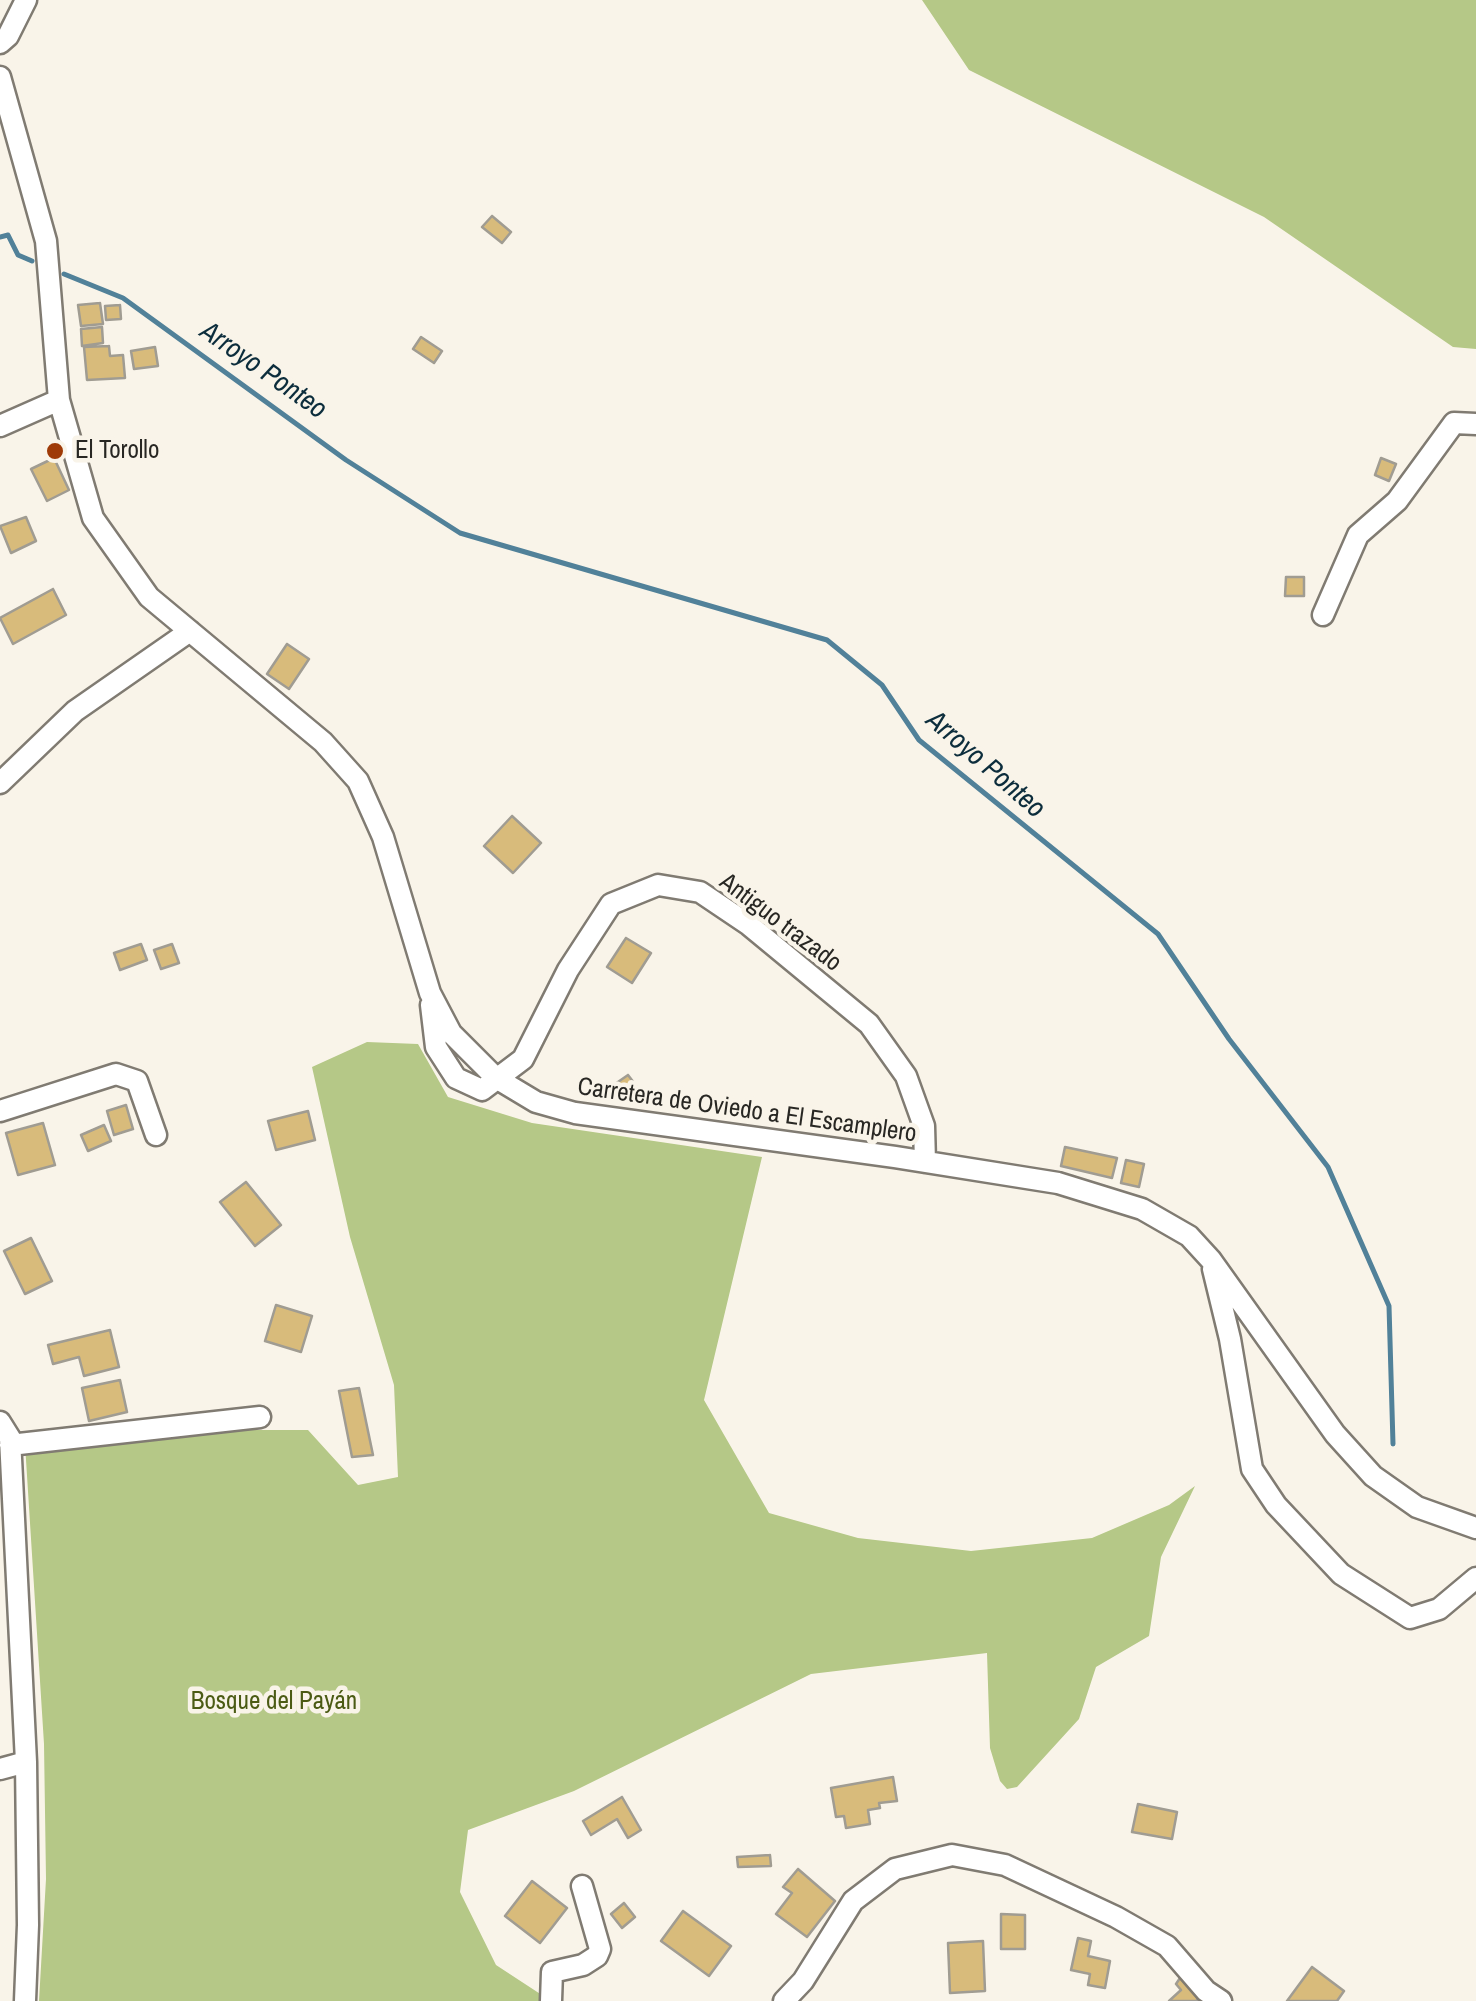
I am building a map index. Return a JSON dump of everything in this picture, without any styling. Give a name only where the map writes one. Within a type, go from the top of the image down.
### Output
[{"type":"street","points":[[0,43],[8,36],[26,0]]},
{"type":"street","name":"Carretera de Oviedo a El Escamplero","points":[[0,77],[46,241],[59,400],[93,518],[149,597],[323,742],[358,781],[383,837],[430,993],[451,1033],[496,1078],[536,1102],[575,1113],[1058,1183],[1142,1209],[1189,1236],[1211,1260],[1335,1434],[1372,1476],[1417,1506],[1476,1528]]},
{"type":"street","points":[[0,426],[59,400]]},
{"type":"street","points":[[1323,615],[1358,535],[1397,501],[1454,423],[1476,424]]},
{"type":"street","points":[[0,783],[76,711],[190,631]]},
{"type":"street","name":"Antiguo trazado","points":[[496,1078],[522,1059],[568,970],[611,904],[658,885],[700,892],[750,925],[869,1024],[906,1076],[924,1126],[925,1162]]},
{"type":"street","points":[[0,1111],[116,1074],[137,1081],[156,1135]]},
{"type":"street","points":[[1211,1260],[1230,1339],[1252,1469],[1276,1505],[1341,1574],[1410,1618],[1439,1608],[1476,1578]]},
{"type":"street","points":[[10,1445],[260,1417]]},
{"type":"street","points":[[0,1422],[10,1438],[26,1762],[28,1925],[24,2001]]},
{"type":"street","points":[[0,1769],[26,1762]]},
{"type":"street","points":[[784,2001],[803,1981],[852,1901],[895,1870],[952,1855],[1005,1865],[1116,1917],[1167,1946],[1220,2001]]},
{"type":"street","points":[[551,2001],[552,1972],[584,1965],[600,1950],[582,1886]]},
{"type":"green space","points":[[922,0],[1476,0],[1476,349],[1453,347],[1264,217],[969,70]]},
{"type":"green space","name":"Bosque del Payán","points":[[367,1042],[418,1044],[448,1097],[532,1123],[762,1157],[704,1400],[769,1513],[858,1538],[971,1551],[1092,1538],[1169,1505],[1195,1486],[1161,1557],[1149,1636],[1096,1667],[1079,1719],[1017,1787],[1007,1789],[1000,1781],[990,1748],[987,1653],[811,1674],[574,1791],[468,1830],[460,1892],[496,1965],[551,2001],[39,2001],[46,1879],[44,1744],[25,1444],[129,1430],[308,1430],[358,1485],[398,1477],[394,1385],[350,1237],[312,1067]]},
{"type":"building","points":[[492,216],[511,232],[502,243],[482,227]]},
{"type":"building","points":[[100,303],[103,324],[81,326],[78,305]]},
{"type":"building","points":[[120,305],[121,319],[106,320],[105,306]]},
{"type":"building","points":[[102,327],[103,343],[82,346],[81,329]]},
{"type":"building","points":[[421,337],[442,351],[434,363],[413,349]]},
{"type":"building","points":[[109,346],[110,356],[123,355],[125,378],[87,380],[84,347]]},
{"type":"building","points":[[155,347],[158,366],[134,369],[131,351]]},
{"type":"building","points":[[54,458],[69,490],[47,501],[31,469]]},
{"type":"building","points":[[1381,458],[1396,464],[1389,481],[1375,475]]},
{"type":"building","points":[[26,517],[36,541],[11,553],[0,526]]},
{"type":"building","points":[[1286,577],[1304,577],[1304,596],[1285,596]]},
{"type":"building","points":[[53,589],[66,615],[13,644],[0,618]]},
{"type":"building","points":[[287,644],[309,659],[289,689],[267,674]]},
{"type":"building","points":[[512,816],[541,843],[513,873],[484,846]]},
{"type":"building","points":[[626,938],[651,953],[632,983],[607,967]]},
{"type":"building","points":[[141,944],[147,960],[120,970],[114,953]]},
{"type":"building","points":[[172,944],[179,963],[161,969],[154,950]]},
{"type":"building","points":[[628,1075],[638,1088],[624,1098],[615,1084]]},
{"type":"building","points":[[126,1105],[133,1129],[114,1135],[107,1111]]},
{"type":"building","points":[[308,1111],[315,1140],[276,1150],[268,1121]]},
{"type":"building","points":[[43,1123],[55,1165],[18,1175],[6,1133]]},
{"type":"building","points":[[104,1125],[111,1141],[88,1151],[81,1135]]},
{"type":"building","points":[[1065,1147],[1117,1158],[1112,1178],[1061,1166]]},
{"type":"building","points":[[1126,1160],[1144,1164],[1139,1187],[1121,1183]]},
{"type":"building","points":[[246,1182],[281,1225],[255,1246],[220,1202]]},
{"type":"building","points":[[31,1238],[52,1281],[25,1294],[4,1251]]},
{"type":"building","points":[[276,1305],[312,1316],[301,1352],[265,1341]]},
{"type":"building","points":[[110,1330],[119,1367],[84,1376],[79,1357],[53,1364],[48,1345]]},
{"type":"building","points":[[120,1380],[127,1412],[89,1421],[82,1388]]},
{"type":"building","points":[[359,1388],[373,1455],[352,1457],[339,1391]]},
{"type":"building","points":[[893,1777],[897,1801],[879,1803],[880,1808],[868,1810],[870,1824],[846,1828],[844,1816],[836,1817],[831,1788]]},
{"type":"building","points":[[622,1797],[641,1830],[628,1838],[617,1819],[591,1835],[583,1821]]},
{"type":"building","points":[[1138,1804],[1177,1812],[1172,1839],[1132,1832]]},
{"type":"building","points":[[770,1855],[771,1866],[738,1867],[737,1857]]},
{"type":"building","points":[[798,1869],[835,1901],[807,1937],[776,1914],[792,1893],[783,1887]]},
{"type":"building","points":[[532,1881],[567,1908],[540,1943],[505,1916]]},
{"type":"building","points":[[624,1903],[635,1917],[622,1928],[611,1914]]},
{"type":"building","points":[[683,1911],[731,1946],[709,1976],[661,1941]]},
{"type":"building","points":[[1001,1914],[1025,1915],[1025,1949],[1001,1949]]},
{"type":"building","points":[[1078,1938],[1091,1941],[1088,1956],[1110,1961],[1105,1988],[1088,1985],[1090,1974],[1071,1970]]},
{"type":"building","points":[[983,1941],[985,1991],[950,1993],[948,1943]]},
{"type":"building","points":[[1312,1967],[1344,1991],[1337,2001],[1287,2001]]},
{"type":"building","points":[[1182,1975],[1201,1997],[1196,2001],[1169,2001],[1181,1990],[1176,1984]]},
{"type":"waterway","name":"Arroyo Ponteo","points":[[0,237],[8,235],[18,255],[32,261]]},
{"type":"waterway","name":"Arroyo Ponteo","points":[[64,274],[123,298],[346,460],[460,533],[827,640],[882,685],[919,740],[1158,934],[1229,1039],[1328,1167],[1389,1306],[1393,1444]]},
{"type":"place","name":"El Torollo","points":[[55,451]]}]
